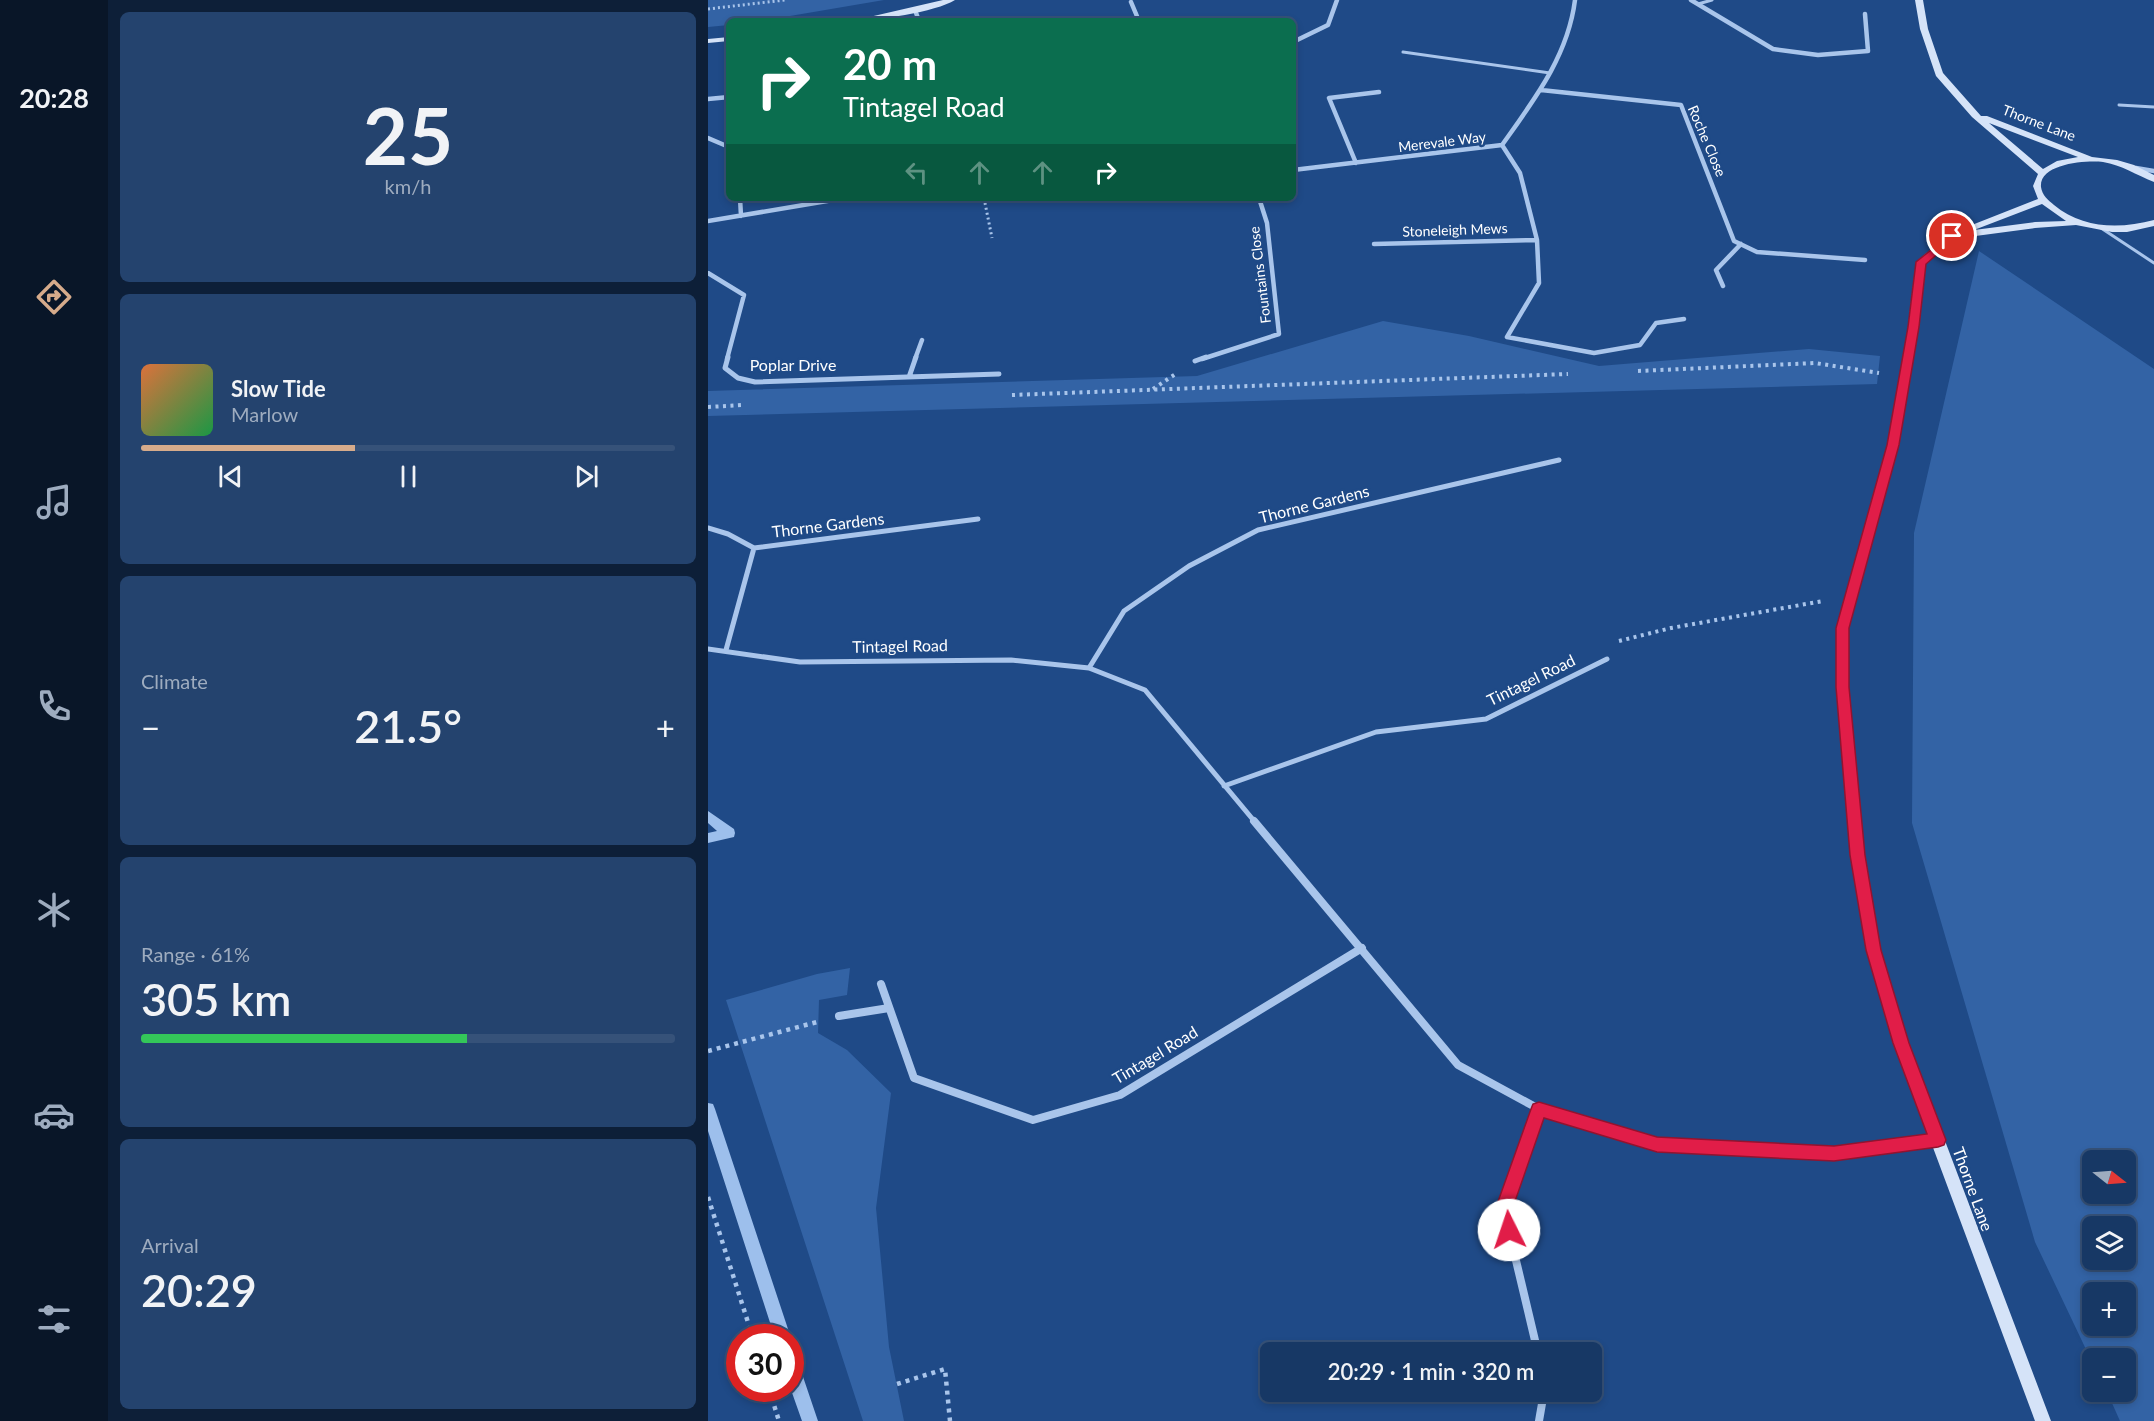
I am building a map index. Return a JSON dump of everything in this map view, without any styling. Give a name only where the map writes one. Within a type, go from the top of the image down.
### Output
[{"type":"street","points":[[872,18],[951,0]]},
{"type":"street","points":[[1296,41],[1328,25],[1336,0]]},
{"type":"street","name":"Merevale Way","points":[[1296,170],[1502,145],[1541,90],[1550,73],[1574,21],[1575,0]]},
{"type":"street","points":[[1691,0],[1773,50],[1818,56],[1868,51],[1865,14]]},
{"type":"street","name":"Thorne Lane","points":[[1919,0],[1924,29],[1940,74],[1975,115],[2042,173]]},
{"type":"street","points":[[1131,2],[1138,18]]},
{"type":"street","points":[[915,10],[918,18]]},
{"type":"street","points":[[708,41],[726,39]]},
{"type":"street","name":"Roche Close","points":[[1541,90],[1682,105],[1734,241],[1741,244]]},
{"type":"street","points":[[1356,163],[1329,98],[1379,92]]},
{"type":"street","points":[[708,99],[726,97]]},
{"type":"street","name":"Thorne Lane","points":[[1975,115],[2093,160]]},
{"type":"street","points":[[708,138],[726,146]]},
{"type":"street","name":"Stoneleigh Mews","points":[[1502,145],[1520,173],[1537,240],[1539,283],[1507,337],[1594,353],[1640,345],[1656,323],[1684,319]]},
{"type":"street","points":[[2154,171],[2093,160],[2072,161],[2054,165],[2042,173],[2037,182],[2037,191],[2043,200],[2063,216],[2078,222],[2101,228],[2124,229],[2154,223]]},
{"type":"street","points":[[2130,166],[2154,179]]},
{"type":"street","name":"Thorne Lane","points":[[2043,200],[1952,236],[1921,262],[1913,327],[1893,445],[1843,628],[1842,687],[1859,865],[1873,950],[1901,1043],[2043,1421]]},
{"type":"street","points":[[740,201],[741,216]]},
{"type":"street","points":[[708,221],[828,201]]},
{"type":"street","name":"Fountains Close","points":[[1195,361],[1279,334],[1267,223],[1260,201]]},
{"type":"street","points":[[1952,236],[2078,222]]},
{"type":"street","name":"Stoneleigh Mews","points":[[1374,244],[1537,240]]},
{"type":"street","points":[[1723,286],[1716,270],[1741,244],[1757,252],[1865,260]]},
{"type":"street","name":"Poplar Drive","points":[[708,273],[744,295],[725,368],[738,378],[755,382],[999,374]]},
{"type":"street","points":[[909,377],[922,340]]},
{"type":"street","name":"Thorne Gardens","points":[[1089,668],[1124,612],[1189,566],[1258,530],[1559,460]]},
{"type":"street","name":"Thorne Gardens","points":[[708,528],[728,534],[754,548],[978,519]]},
{"type":"street","name":"Thorne Gardens","points":[[726,650],[754,548]]},
{"type":"street","name":"Tintagel Road","points":[[708,649],[800,662],[1011,660],[1089,668],[1145,690],[1458,1065],[1539,1109],[1657,1145],[1834,1153],[1938,1140]]},
{"type":"street","name":"Tintagel Road","points":[[1224,786],[1376,732],[1486,718],[1606,659]]},
{"type":"street","name":"Tintagel Road","points":[[881,984],[914,1077],[1033,1120],[1120,1095],[1362,948]]},
{"type":"street","points":[[839,1016],[889,1008]]},
{"type":"street","points":[[1535,1342],[1504,1210],[1539,1109]]},
{"type":"street","points":[[1539,1421],[1542,1402]]},
{"type":"lane","points":[[1698,4],[1712,0]]},
{"type":"lane","points":[[1403,52],[1550,73]]},
{"type":"lane","points":[[2119,105],[2154,107]]},
{"type":"lane","points":[[2101,228],[2154,263]]},
{"type":"path","points":[[708,9],[785,0]]},
{"type":"path","points":[[985,201],[992,238]]},
{"type":"path","points":[[1627,372],[1815,363],[1903,376]]},
{"type":"path","points":[[1001,395],[1569,374]]},
{"type":"path","points":[[708,406],[743,405]]},
{"type":"path","points":[[1606,659],[1620,640],[1671,628],[1851,597]]},
{"type":"path","points":[[709,1051],[839,1016]]},
{"type":"path","points":[[708,1197],[749,1324]]},
{"type":"path","points":[[897,1384],[945,1369],[950,1421]]},
{"type":"path","points":[[773,1402],[779,1421]]},
{"type":"shaded area","points":[[708,0],[884,0],[778,18],[726,18],[726,25],[708,27]]},
{"type":"shaded area","points":[[1979,251],[2154,369],[2154,1421],[2120,1421],[2111,1402],[2136,1402],[2136,1348],[2085,1348],[2035,1242],[1912,823],[1914,533]]},
{"type":"shaded area","points":[[1383,321],[1469,336],[1599,366],[1809,349],[1880,356],[1877,384],[708,416],[708,391],[1197,376]]},
{"type":"shaded area","points":[[850,968],[847,995],[819,1000],[818,1033],[847,1050],[891,1093],[876,1208],[889,1347],[904,1421],[863,1421],[726,1000],[817,974]]},
{"type":"waterway","points":[[708,816],[729,833],[708,838]]},
{"type":"waterway","points":[[708,1109],[778,1324]]},
{"type":"waterway","points":[[804,1402],[810,1421]]},
{"type":"route","points":[[1509,1230],[1504,1210],[1539,1109],[1657,1145],[1834,1153],[1938,1140],[1901,1043],[1873,950],[1857,855],[1842,687],[1843,628],[1893,445],[1913,327],[1921,262],[1952,236]]}]
